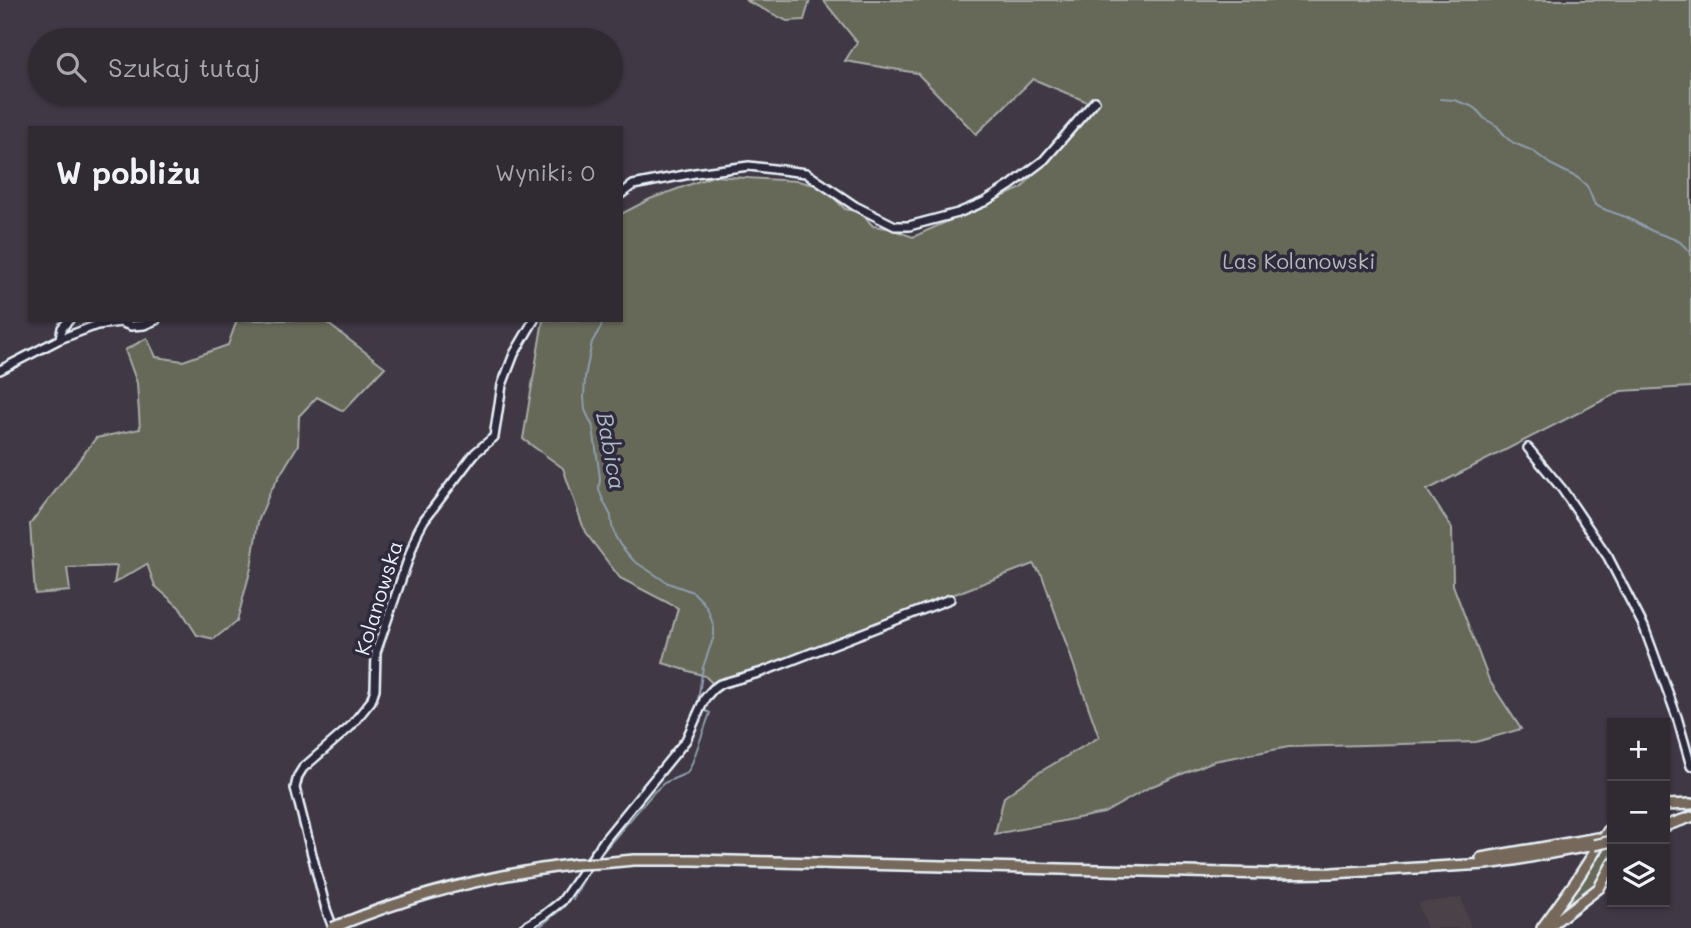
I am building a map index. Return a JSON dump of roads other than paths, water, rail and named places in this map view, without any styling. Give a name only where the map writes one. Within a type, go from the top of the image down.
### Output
[{"type":"main road","points":[[1670,805],[1691,804]]},
{"type":"main road","points":[[1670,822],[1691,816]]},
{"type":"main road","points":[[1544,928],[1607,833]]},
{"type":"main road","points":[[1596,842],[1607,837]]},
{"type":"main road","points":[[333,928],[406,900],[450,887],[576,864],[693,860],[1269,874],[1343,873],[1431,866],[1607,841]]},
{"type":"main road","points":[[1544,928],[1600,888],[1607,874]]},
{"type":"street","points":[[623,193],[634,185],[749,166],[806,173],[855,206],[895,226],[909,226],[958,213],[984,202],[1011,185],[1044,160],[1095,102]]},
{"type":"street","points":[[60,339],[62,328],[67,322]]},
{"type":"street","points":[[0,370],[60,339],[97,325],[120,322],[131,326],[151,322]]},
{"type":"street","name":"Kolanowska","points":[[333,928],[295,788],[298,776],[303,768],[349,727],[371,701],[375,689],[376,652],[418,531],[475,453],[494,437],[502,385],[514,354],[533,322]]},
{"type":"street","points":[[1528,448],[1562,489],[1608,557],[1644,627],[1681,728],[1691,766]]},
{"type":"street","points":[[523,928],[562,901],[606,838],[686,740],[705,698],[713,689],[720,684],[762,672],[950,599]]},
{"type":"waterway","points":[[1440,99],[1454,100],[1471,106],[1497,126],[1508,139],[1578,178],[1587,186],[1595,205],[1674,239],[1691,253]]},
{"type":"waterway","name":"Babica","points":[[602,322],[592,342],[584,397],[585,410],[593,427],[600,478],[599,490],[611,516],[615,536],[634,561],[668,583],[693,592],[708,610],[714,636],[703,667],[697,707]]},
{"type":"waterway","name":"Babica","points":[[595,861],[654,792],[664,783],[687,773],[710,713],[706,711]]},
{"type":"waterway","name":"Babica","points":[[573,899],[590,868]]},
{"type":"waterway","name":"Babica","points":[[538,928],[564,907]]},
{"type":"park label","name":"Las Kolanowski","points":[[1299,262]]}]
